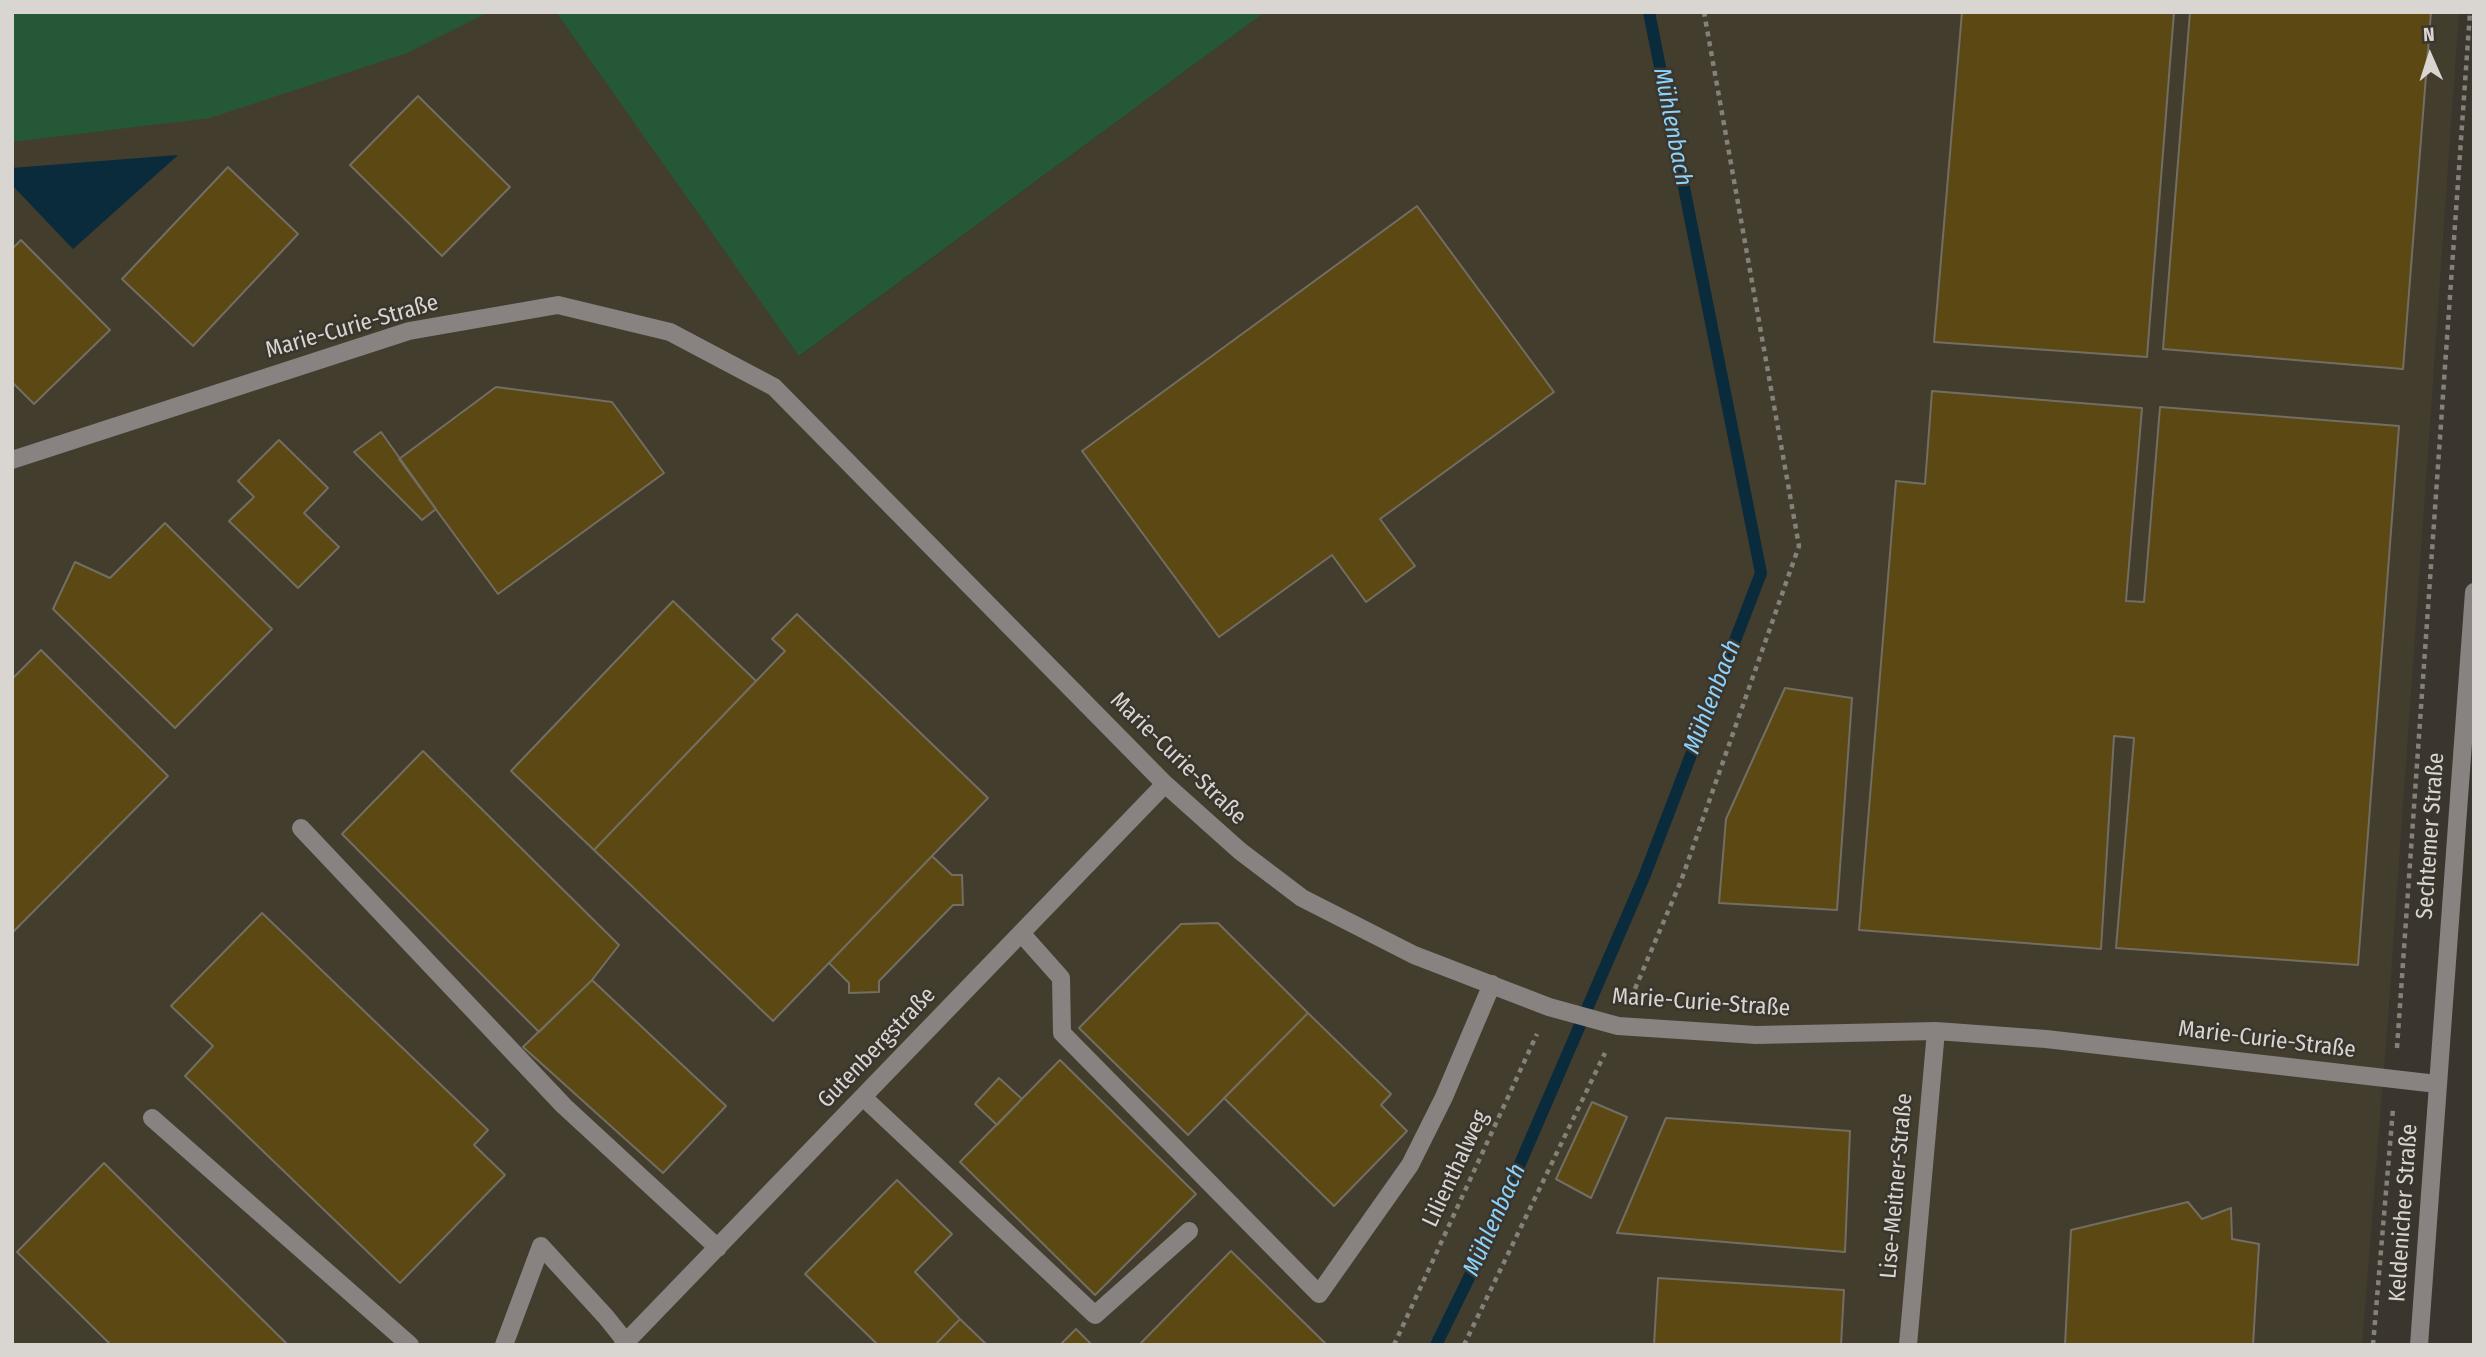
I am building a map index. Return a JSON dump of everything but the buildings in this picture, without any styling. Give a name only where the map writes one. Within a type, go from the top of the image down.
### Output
[{"type":"street","name":"Marie-Curie-Straße","points":[[12,460],[409,331],[558,305],[670,332],[774,387],[1165,784],[1240,851],[1302,898],[1414,955],[1549,1007],[1618,1026],[1756,1035],[1936,1031],[2046,1039],[2437,1084]]},
{"type":"street","name":"Sechtemer Straße","points":[[2437,1084],[2474,592]]},
{"type":"street","name":"Gutenbergstraße","points":[[624,1343],[1165,784]]},
{"type":"street","points":[[301,828],[564,1106],[718,1248]]},
{"type":"street","points":[[1021,933],[1061,978],[1062,1033],[1320,1294],[1410,1165],[1444,1097],[1492,985]]},
{"type":"street","name":"Lise-Meitner-Straße","points":[[1908,1345],[1936,1031]]},
{"type":"street","name":"Keldenicher Straße","points":[[2419,1345],[2437,1084]]},
{"type":"street","points":[[863,1097],[1095,1315],[1189,1231]]},
{"type":"street","points":[[152,1118],[410,1345]]},
{"type":"street","points":[[504,1345],[541,1246],[607,1317],[624,1343]]},
{"type":"path","points":[[1464,1345],[1618,1026],[1681,881],[1799,546],[1704,12]]},
{"type":"path","points":[[2373,1345],[2395,1079],[2470,12]]},
{"type":"path","name":"Lilienthalweg","points":[[1394,1345],[1549,1007]]},
{"type":"shaded area","points":[[12,12],[556,12],[800,356],[1265,12],[2459,12],[2388,1018],[2362,1345],[12,1345],[12,185],[73,249],[177,156],[12,168]]},
{"type":"green space","points":[[12,12],[489,12],[407,53],[210,118],[12,142]]},
{"type":"green space","points":[[556,12],[1265,12],[799,356]]},
{"type":"water","points":[[178,155],[73,249],[12,185],[12,168]]},
{"type":"waterway","name":"Mühlenbach","points":[[1436,1345],[1484,1247],[1644,877],[1761,573],[1649,12]]}]
